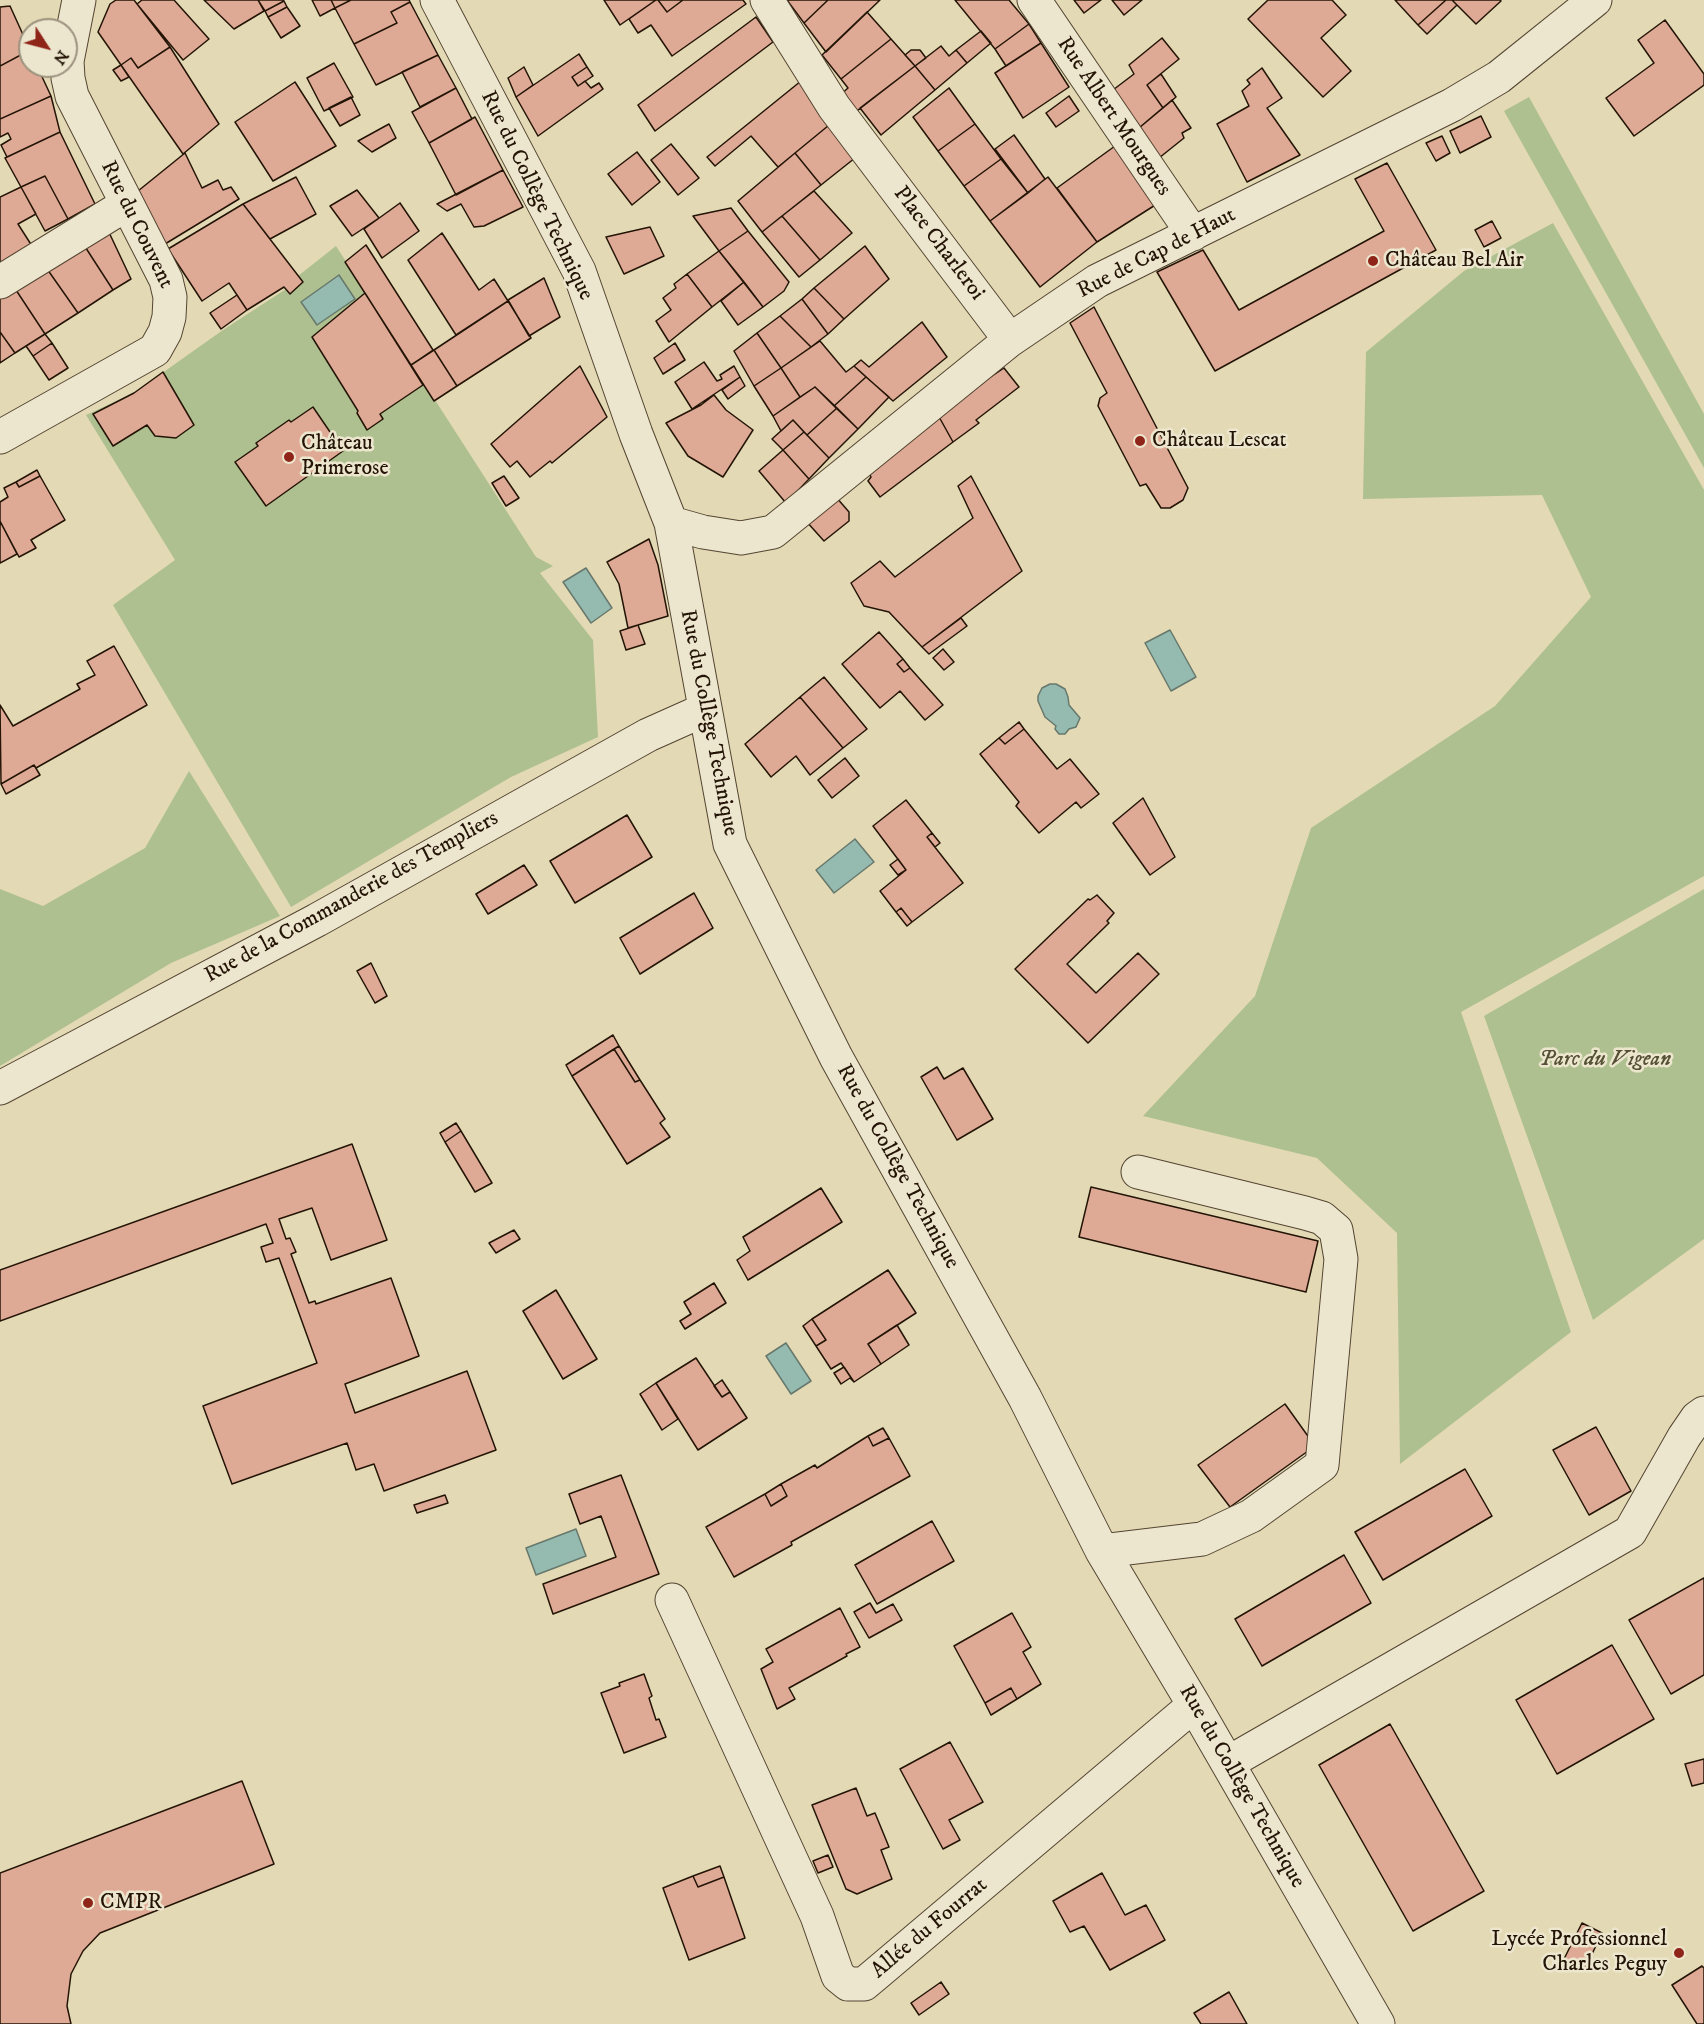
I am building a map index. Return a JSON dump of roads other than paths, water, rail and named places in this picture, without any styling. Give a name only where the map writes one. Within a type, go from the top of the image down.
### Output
[{"type":"street","name":"Rue du Couvent","points":[[0,437],[155,350],[165,332],[169,317],[171,297],[166,280],[72,96],[67,62],[80,0]]},
{"type":"street","name":"Rue du Collège Technique","points":[[437,0],[579,271],[636,434],[671,523],[730,844],[836,1057],[1025,1398],[1102,1551],[1228,1763],[1378,2024]]},
{"type":"street","name":"Place Charleroi","points":[[767,0],[834,107],[1010,340]]},
{"type":"street","name":"Rue Albert Mourgues","points":[[1034,0],[1193,234]]},
{"type":"street","name":"Rue de Cap de Haut","points":[[671,523],[703,532],[741,538],[773,532],[1010,340],[1097,281],[1452,105],[1499,77],[1595,0]]},
{"type":"street","points":[[0,282],[127,204]]},
{"type":"street","name":"Rue de la Commanderie des Templiers","points":[[0,1088],[327,914],[648,735],[704,710]]},
{"type":"street","points":[[1102,1551],[1202,1539],[1251,1516],[1322,1465],[1341,1259],[1336,1230],[1322,1218],[1305,1213],[1138,1172]]},
{"type":"street","points":[[1228,1763],[1630,1532],[1684,1437],[1697,1418],[1704,1413]]},
{"type":"street","name":"Allée du Fourrat","points":[[672,1600],[817,1916],[838,1976],[848,1984],[864,1984],[1194,1705]]},
{"type":"water","points":[[339,275],[355,299],[317,325],[301,302]]},
{"type":"water","points":[[586,568],[612,608],[591,623],[563,582]]},
{"type":"water","points":[[1170,630],[1196,677],[1171,691],[1145,643]]},
{"type":"water","points":[[1056,684],[1065,689],[1069,705],[1080,718],[1076,727],[1069,729],[1065,734],[1059,734],[1055,729],[1056,726],[1045,717],[1038,701],[1042,688]]},
{"type":"water","points":[[855,839],[874,862],[834,893],[816,870]]},
{"type":"water","points":[[786,1343],[811,1381],[791,1394],[766,1356]]},
{"type":"water","points":[[576,1529],[586,1556],[536,1575],[526,1548]]},
{"type":"place","name":"Château Bel Air","points":[[1373,261]]},
{"type":"place","name":"Château Lescat","points":[[1140,441]]},
{"type":"place","name":"Château Primerose","points":[[289,457]]},
{"type":"place","name":"CMPR","points":[[88,1903]]},
{"type":"place","name":"Lycée Professionnel Charles Peguy","points":[[1679,1953]]},
{"type":"park label","name":"Parc du Vigean","points":[[1605,1060]]}]
